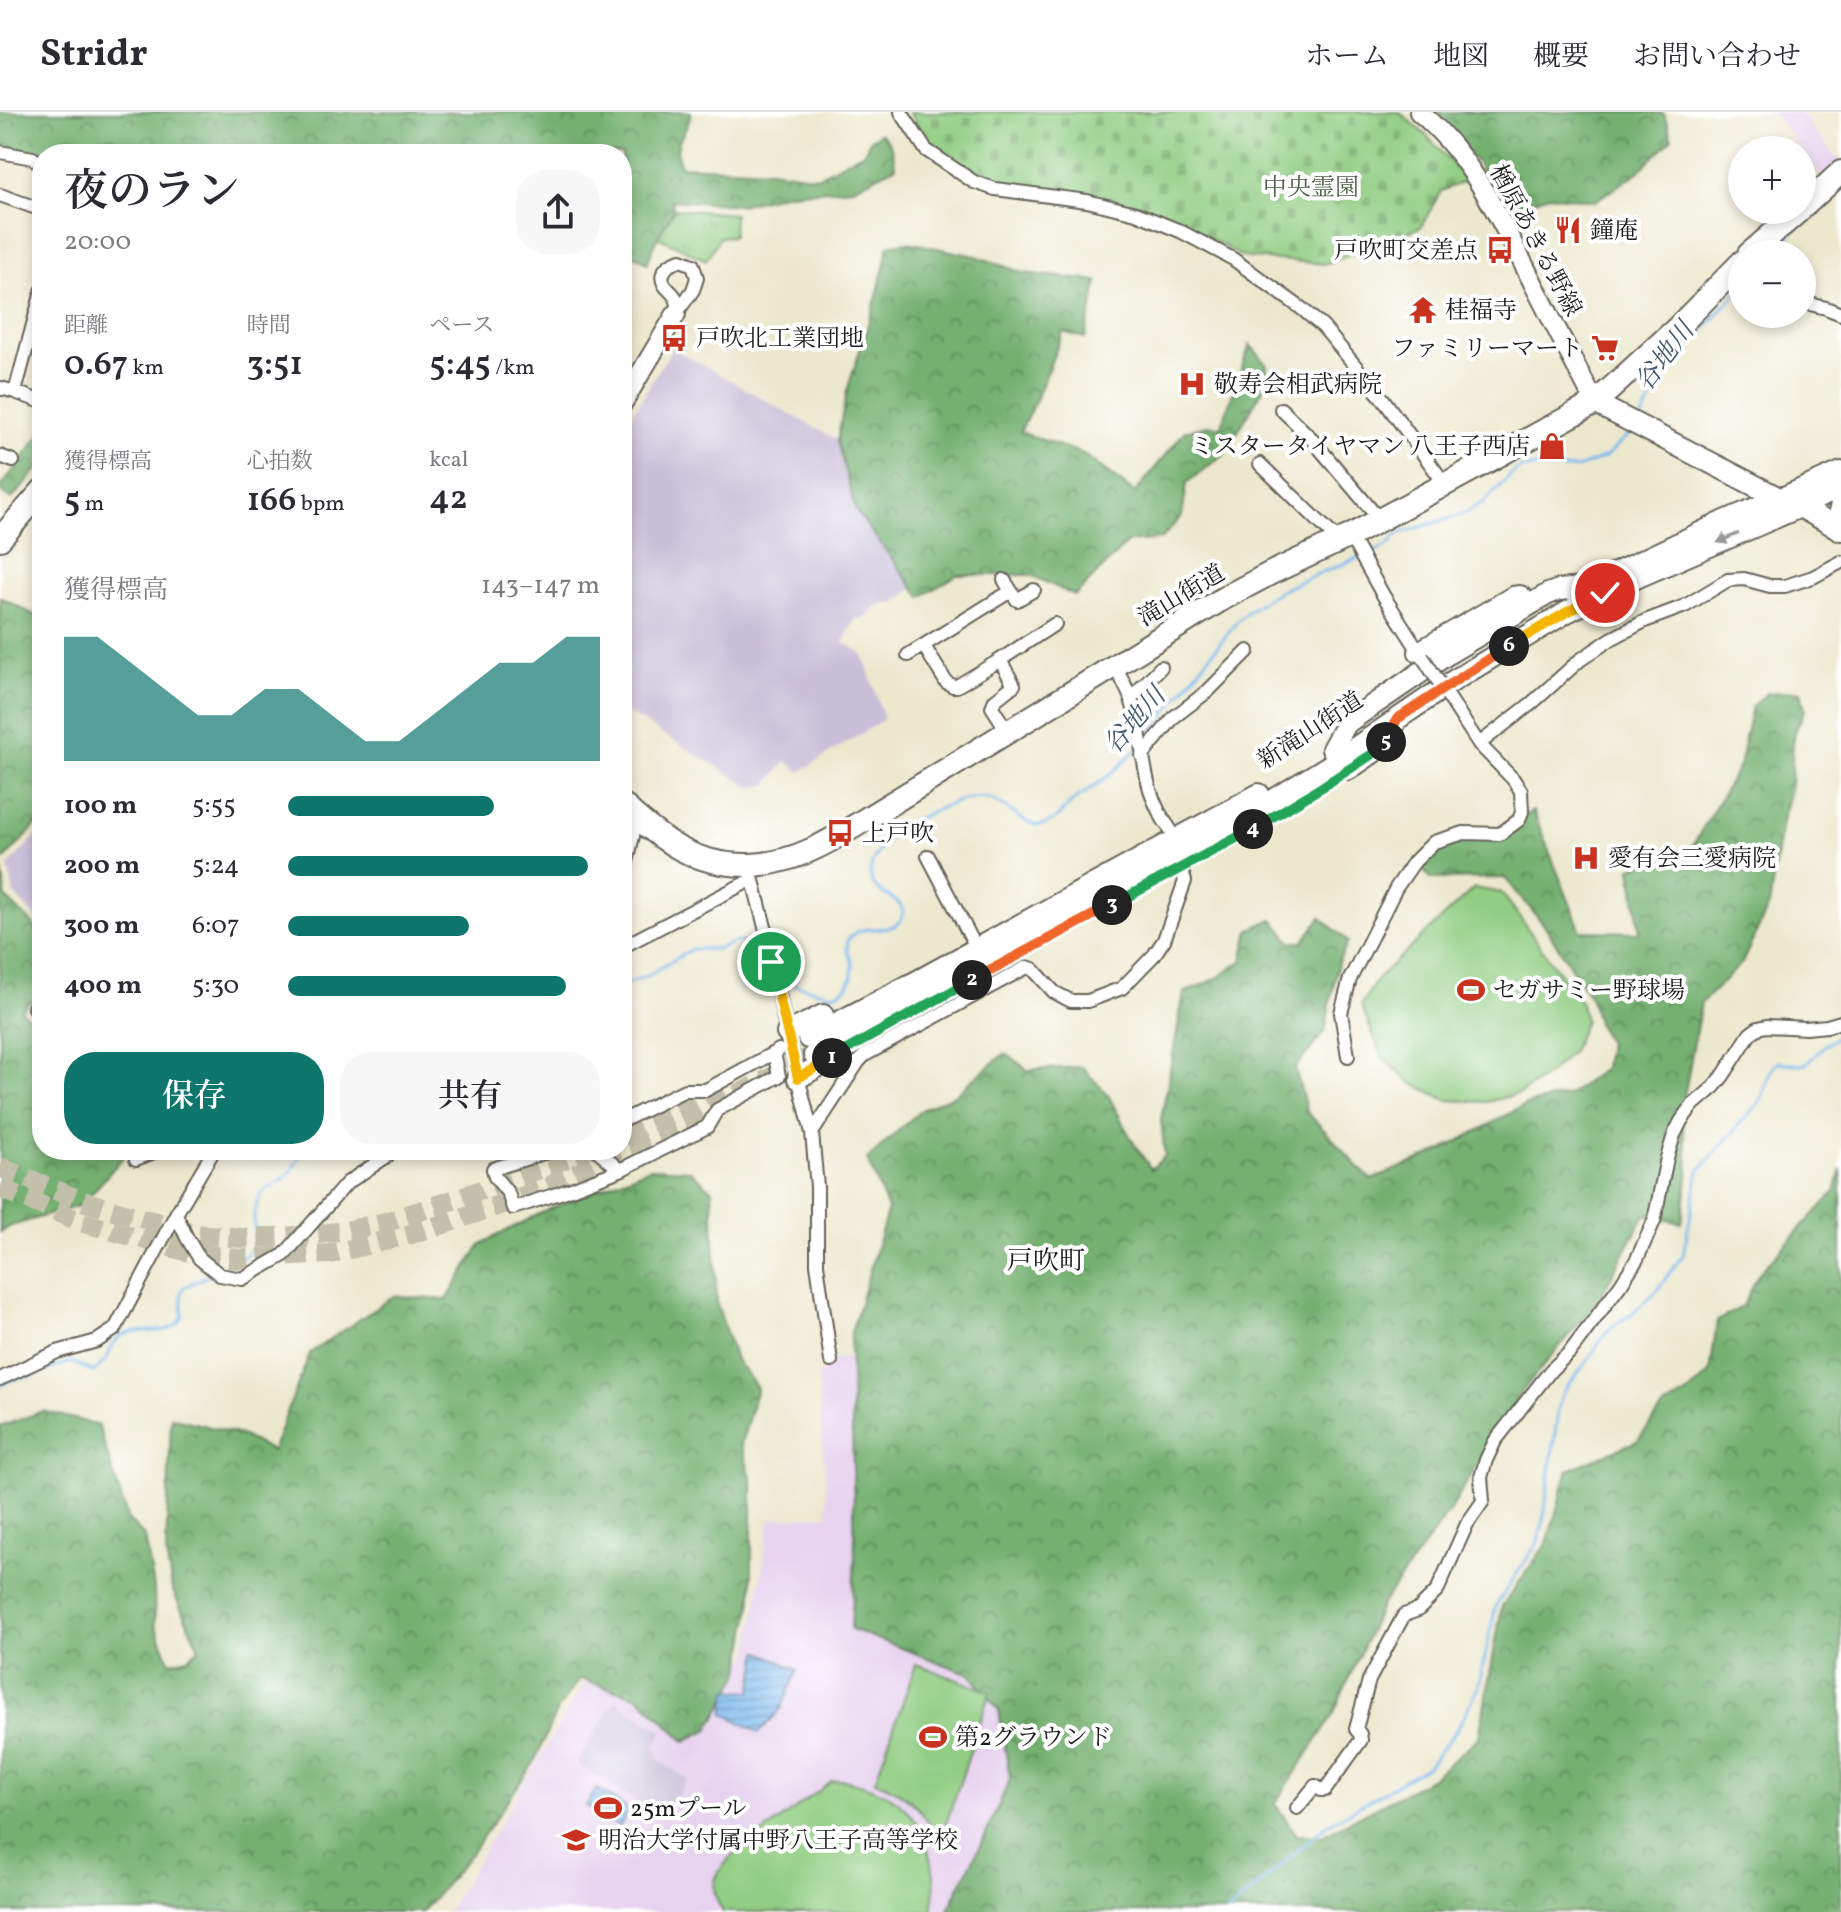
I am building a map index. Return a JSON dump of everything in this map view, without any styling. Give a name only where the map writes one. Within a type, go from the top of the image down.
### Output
[{"type":"highway","points":[[1816,195],[1841,172]]},
{"type":"highway","points":[[1765,240],[1784,224]]},
{"type":"highway","name":"滝山街道","points":[[632,813],[656,835],[685,852],[750,873],[765,864],[834,839],[1224,598],[1271,573],[1348,541],[1379,519],[1595,403],[1728,276]]},
{"type":"highway","points":[[0,539],[32,502]]},
{"type":"main road","name":"楢原あきる野線","points":[[1419,112],[1441,132],[1484,190],[1595,403]]},
{"type":"main road","points":[[632,387],[676,314]]},
{"type":"main road","points":[[1595,403],[1841,530]]},
{"type":"main road","points":[[1724,468],[1732,476],[1740,496],[1737,508],[1725,521]]},
{"type":"main road","name":"新滝山街道","points":[[800,1043],[1256,796],[1332,749],[1485,645],[1583,588],[1725,521],[1838,477]]},
{"type":"main road","name":"新滝山街道","points":[[800,1043],[1231,826],[1330,765],[1463,675],[1567,612],[1638,577],[1800,507],[1838,477]]},
{"type":"main road","points":[[1841,499],[1838,513],[1841,524]]},
{"type":"main road","points":[[1332,749],[1346,724],[1438,660],[1529,604],[1554,592],[1583,588]]},
{"type":"main road","points":[[1421,654],[1513,597],[1520,596],[1529,604]]},
{"type":"main road","points":[[798,1078],[893,1023],[1023,961],[1259,825],[1377,751],[1388,739],[1397,719]]},
{"type":"main road","points":[[800,1043],[866,994],[1170,829],[1223,801],[1256,796]]},
{"type":"street","points":[[901,112],[926,150],[974,182],[995,189],[1087,201],[1136,213],[1207,244],[1243,266],[1301,308],[1339,344],[1445,484]]},
{"type":"street","points":[[0,152],[32,158]]},
{"type":"street","points":[[1,201],[32,208]]},
{"type":"street","points":[[1816,306],[1841,314]]},
{"type":"street","points":[[15,392],[32,328]]},
{"type":"street","points":[[0,389],[32,398]]},
{"type":"street","points":[[1281,409],[1310,437],[1379,519]]},
{"type":"street","points":[[1260,464],[1348,541],[1479,744],[1521,791],[1522,812],[1519,820],[1500,834],[1464,833],[1434,842],[1414,862],[1396,888],[1350,979],[1341,1013],[1348,1056]]},
{"type":"street","points":[[1479,744],[1580,660],[1645,621],[1685,606],[1728,580],[1744,579],[1770,586],[1785,586],[1813,577],[1841,562]]},
{"type":"street","points":[[908,655],[1008,585],[1017,600],[1034,590]]},
{"type":"street","points":[[924,646],[946,682],[953,686],[1055,624]]},
{"type":"street","points":[[1142,754],[1174,717],[1208,691],[1248,651]]},
{"type":"street","points":[[1000,660],[1014,685],[995,700],[992,707],[1008,732]]},
{"type":"street","points":[[1115,665],[1131,698],[1150,794],[1157,812],[1170,829]]},
{"type":"street","points":[[1131,698],[1161,667]]},
{"type":"street","points":[[928,856],[971,938]]},
{"type":"street","points":[[812,1133],[865,1055],[1023,961],[1054,992],[1071,1001],[1088,1001],[1122,988],[1164,940],[1185,881],[1181,868]]},
{"type":"street","points":[[632,941],[750,873],[771,962],[800,1043],[798,1078],[812,1133],[817,1187],[817,1264],[831,1361]]},
{"type":"street","points":[[1297,1808],[1315,1786],[1325,1790],[1361,1740],[1356,1729],[1369,1680],[1404,1615],[1418,1610],[1437,1591],[1467,1524],[1483,1501],[1481,1477],[1495,1441],[1551,1370],[1570,1352],[1637,1259],[1654,1221],[1667,1158],[1681,1121],[1693,1105],[1714,1087],[1750,1034],[1758,1028],[1817,1027],[1841,1022]]},
{"type":"street","points":[[632,1116],[685,1090],[706,1090],[774,1053],[800,1043]]},
{"type":"street","points":[[521,1160],[493,1169],[513,1208],[620,1170],[707,1127],[717,1110],[779,1076],[774,1053]]},
{"type":"street","points":[[0,1379],[57,1352],[97,1341],[115,1329],[208,1160]]},
{"type":"street","points":[[176,1214],[196,1255],[215,1271],[242,1279],[284,1255],[347,1183],[381,1160]]},
{"type":"street","points":[[608,1160],[620,1170]]},
{"type":"shaded area","points":[[1772,112],[1799,112],[1840,163],[1822,176],[1816,168],[1816,136],[1791,136]]},
{"type":"shaded area","points":[[672,348],[837,440],[856,511],[919,584],[896,602],[876,606],[867,617],[856,619],[843,642],[863,654],[884,719],[800,772],[786,761],[767,785],[751,787],[632,716],[632,414]]},
{"type":"shaded area","points":[[32,840],[32,913],[14,894],[8,866]]},
{"type":"shaded area","points":[[849,1356],[864,1546],[1019,1690],[1054,1777],[974,1912],[447,1912],[592,1670],[748,1660],[770,1519],[828,1515],[818,1377],[831,1361]]},
{"type":"shaded area","points":[[615,1701],[663,1731],[655,1746],[660,1761],[688,1779],[663,1819],[576,1763]]},
{"type":"green space","points":[[0,112],[691,112],[678,144],[681,166],[772,170],[817,177],[864,152],[871,139],[880,133],[892,148],[895,167],[853,188],[787,193],[740,205],[671,200],[674,209],[647,263],[632,253],[632,144],[32,144],[32,153],[0,143]]},
{"type":"green space","name":"中央霊園","points":[[909,112],[1399,112],[1426,135],[1467,180],[1441,191],[1421,227],[1325,264],[1242,257],[1209,238],[1128,204],[997,185],[975,176],[933,148]]},
{"type":"green space","points":[[1431,112],[1651,112],[1664,114],[1672,139],[1637,173],[1595,201],[1549,195],[1503,211],[1477,163]]},
{"type":"green space","points":[[674,209],[734,214],[733,236],[720,237],[706,260],[658,237]]},
{"type":"green space","points":[[907,242],[976,256],[1023,273],[1098,281],[1085,338],[1063,332],[1020,432],[1083,454],[1135,493],[1185,431],[1208,425],[1221,427],[1250,345],[1266,363],[1269,379],[1225,453],[1187,483],[1182,516],[1161,539],[1128,542],[1075,596],[1031,575],[957,575],[921,597],[856,511],[837,441],[847,391],[877,296],[889,245]]},
{"type":"green space","points":[[32,446],[32,476],[12,499],[0,488]]},
{"type":"green space","points":[[0,597],[32,614],[32,830],[1,863],[6,898],[32,923],[32,1003],[21,1010],[32,1021],[32,1160],[120,1160],[82,1205],[0,1232]]},
{"type":"green space","points":[[1801,691],[1805,710],[1793,736],[1791,784],[1769,906],[1742,963],[1701,1003],[1681,1114],[1689,1170],[1682,1223],[1645,1215],[1599,1299],[1519,1395],[1451,1509],[1381,1605],[1332,1717],[1275,1804],[1297,1835],[1322,1836],[1432,1778],[1479,1737],[1502,1606],[1547,1543],[1568,1470],[1637,1441],[1664,1407],[1688,1393],[1710,1373],[1717,1321],[1743,1306],[1759,1273],[1835,1192],[1841,1169],[1841,1912],[947,1912],[1010,1779],[999,1710],[970,1674],[851,1629],[855,1557],[850,1336],[888,1209],[867,1159],[922,1109],[953,1096],[1005,1053],[1028,1070],[1082,1067],[1108,1095],[1151,1169],[1165,1156],[1161,1120],[1184,993],[1219,977],[1242,961],[1249,930],[1273,919],[1291,942],[1303,942],[1321,917],[1348,942],[1338,962],[1325,1032],[1295,1068],[1307,1112],[1371,1180],[1443,1150],[1525,1105],[1569,1095],[1604,1068],[1608,1043],[1597,1023],[1591,999],[1545,926],[1505,878],[1432,879],[1417,865],[1441,845],[1487,835],[1533,811],[1581,931],[1640,932],[1631,868],[1693,845],[1739,766],[1752,706],[1767,693]]},
{"type":"green space","name":"セガサミー野球場","points":[[1474,888],[1502,893],[1581,1003],[1585,1021],[1572,1051],[1550,1073],[1521,1093],[1487,1102],[1447,1100],[1411,1083],[1382,1057],[1361,1005],[1378,978]]},
{"type":"green space","points":[[650,1168],[689,1170],[712,1190],[717,1304],[734,1357],[757,1388],[741,1445],[752,1480],[752,1599],[741,1671],[709,1729],[685,1741],[639,1697],[580,1679],[557,1711],[533,1764],[470,1855],[422,1912],[0,1912],[0,1427],[43,1411],[98,1425],[128,1520],[145,1537],[154,1588],[155,1625],[170,1662],[188,1658],[199,1648],[172,1589],[166,1553],[171,1417],[241,1435],[272,1451],[310,1353],[394,1296],[447,1300],[481,1244],[547,1210]]},
{"type":"green space","name":"第2グラウンド","points":[[916,1664],[990,1692],[939,1845],[929,1823],[915,1805],[897,1791],[875,1781]]},
{"type":"green space","points":[[843,1780],[891,1797],[908,1811],[917,1824],[933,1867],[932,1912],[723,1912],[714,1887],[722,1867],[832,1781]]},
{"type":"water","points":[[759,1651],[798,1670],[781,1709],[759,1733],[724,1713],[728,1690],[752,1692]]},
{"type":"water","name":"25mプール","points":[[597,1788],[630,1810],[619,1827],[586,1806]]},
{"type":"waterway","name":"谷地川","points":[[1826,201],[1841,189]]},
{"type":"waterway","name":"谷地川","points":[[1786,240],[1801,224]]},
{"type":"waterway","name":"谷地川","points":[[1641,419],[1674,366],[1728,303]]},
{"type":"waterway","name":"谷地川","points":[[1367,555],[1388,545],[1398,534],[1464,514],[1484,502],[1521,468],[1577,468],[1607,456],[1632,431]]},
{"type":"waterway","name":"谷地川","points":[[1145,739],[1238,620],[1280,591],[1360,557]]},
{"type":"waterway","name":"谷地川","points":[[780,969],[796,985],[831,994],[847,987],[853,964],[847,950],[848,939],[858,931],[894,926],[902,917],[901,907],[876,888],[870,871],[885,843],[907,824],[946,806],[978,797],[995,801],[1031,824],[1045,824],[1056,819],[1073,801],[1110,775],[1138,747]]},
{"type":"waterway","name":"谷地川","points":[[632,982],[692,949],[717,949],[735,942],[747,942],[765,952]]},
{"type":"waterway","points":[[1228,1912],[1328,1824],[1428,1766],[1457,1729],[1478,1689],[1496,1605],[1537,1544],[1543,1524],[1563,1392],[1605,1334],[1653,1295],[1683,1255],[1699,1171],[1761,1100],[1770,1071],[1778,1062],[1806,1064],[1825,1045],[1841,1035]]},
{"type":"waterway","name":"谷地川","points":[[219,1271],[249,1252],[254,1244],[255,1208],[261,1195],[289,1174],[297,1160]]},
{"type":"waterway","name":"谷地川","points":[[0,1386],[71,1362],[94,1372],[106,1360],[118,1338],[134,1332],[172,1328],[183,1316],[181,1293],[184,1287],[212,1274]]},
{"type":"tunnel","points":[[632,1148],[814,1055]]},
{"type":"tunnel","points":[[632,1130],[722,1085]]},
{"type":"tunnel","points":[[0,1167],[82,1201],[197,1234],[242,1238],[346,1231],[390,1221],[563,1160]]},
{"type":"tunnel","points":[[0,1188],[81,1222],[192,1253],[238,1259],[330,1254],[423,1231],[511,1201],[606,1160]]},
{"type":"place","name":"鐘庵","points":[[1568,230]]},
{"type":"place","name":"戸吹町交差点","points":[[1500,250]]},
{"type":"place","name":"桂福寺","points":[[1423,310]]},
{"type":"place","name":"戸吹北工業団地","points":[[674,338]]},
{"type":"place","name":"ファミリーマート","points":[[1605,348]]},
{"type":"place","name":"敬寿会相武病院","points":[[1192,384]]},
{"type":"place","name":"ミスタータイヤマン 八王子西店","points":[[1552,446]]},
{"type":"place","name":"上戸吹","points":[[840,833]]},
{"type":"place","name":"愛有会三愛病院","points":[[1586,858]]},
{"type":"place","name":"セガサミー野球場","points":[[1471,990]]},
{"type":"place","name":"第2グラウンド","points":[[933,1737]]},
{"type":"place","name":"25mプール","points":[[608,1808]]},
{"type":"place","name":"明治大学付属中野八王子高等学校","points":[[576,1840]]},
{"type":"district","name":"戸吹町","points":[[1046,1260]]},
{"type":"route","points":[[771,962],[798,1078],[893,1023],[1259,825],[1377,751],[1388,739],[1397,719],[1453,681],[1532,632],[1605,593]]}]
